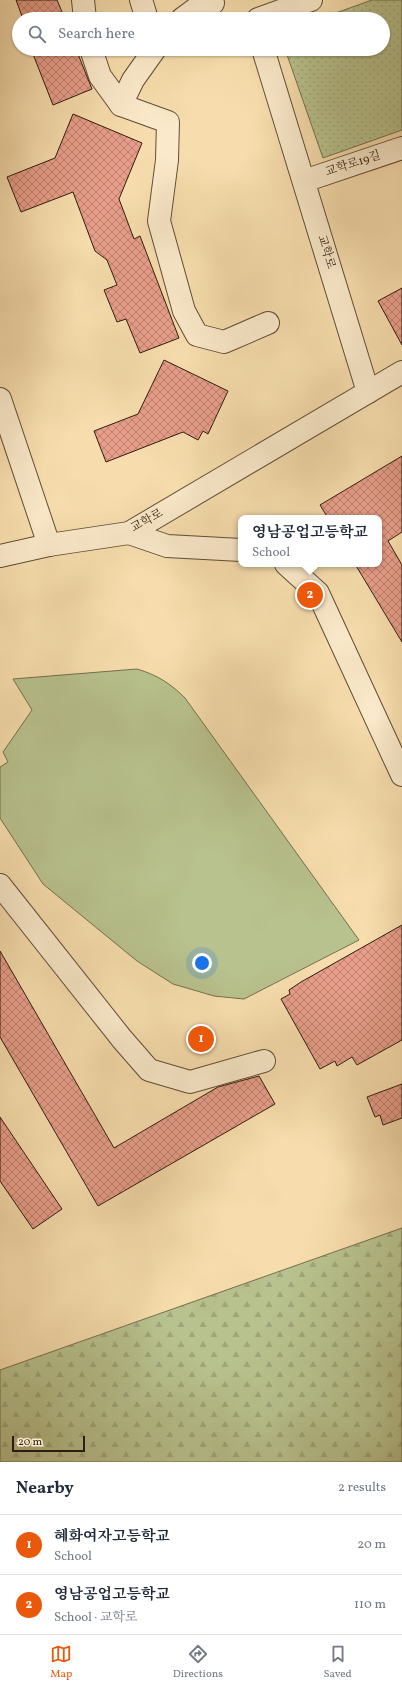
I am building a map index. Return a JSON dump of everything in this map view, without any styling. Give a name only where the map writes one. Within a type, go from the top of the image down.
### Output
[{"type":"street","points":[[83,0],[84,12]]},
{"type":"street","points":[[141,0],[145,12]]},
{"type":"street","points":[[278,12],[311,0]]},
{"type":"street","points":[[192,12],[201,5],[213,3]]},
{"type":"street","points":[[93,56],[100,76],[120,105],[168,122],[167,160],[159,221],[184,311],[197,335],[224,342],[268,323]]},
{"type":"street","points":[[120,105],[133,80],[150,56]]},
{"type":"street","name":"교학로","points":[[265,56],[368,392]]},
{"type":"street","name":"교학로19길","points":[[304,181],[402,148]]},
{"type":"street","name":"교학로","points":[[0,556],[49,545],[129,532],[402,372]]},
{"type":"street","points":[[0,399],[49,545]]},
{"type":"street","points":[[129,532],[167,546],[238,550]]},
{"type":"street","points":[[289,567],[318,593],[402,775]]},
{"type":"street","points":[[0,885],[122,1039],[149,1070],[190,1082],[264,1061]]},
{"type":"green space","points":[[372,0],[402,0],[402,130],[323,158],[287,56],[390,56],[390,12],[339,12]]},
{"type":"green space","points":[[137,669],[163,680],[185,698],[359,940],[244,999],[214,996],[173,984],[137,961],[43,884],[0,818],[0,767],[8,762],[3,752],[32,710],[13,679]]},
{"type":"green space","points":[[402,1228],[402,1462],[0,1462],[0,1370]]},
{"type":"building","points":[[16,0],[57,0],[62,12],[20,12]]},
{"type":"building","points":[[34,56],[79,56],[92,89],[53,105]]},
{"type":"building","points":[[73,114],[142,143],[119,199],[134,239],[140,236],[179,338],[140,353],[126,319],[117,322],[104,290],[117,285],[107,260],[95,251],[73,192],[21,212],[7,177],[55,158]]},
{"type":"building","points":[[402,288],[402,345],[378,301]]},
{"type":"building","points":[[164,360],[228,391],[208,434],[203,431],[198,440],[183,432],[106,462],[94,431],[138,414]]},
{"type":"building","points":[[402,456],[402,532],[388,541],[402,565],[402,642],[357,567],[382,567],[382,515],[326,515],[320,505]]},
{"type":"building","points":[[402,925],[402,1040],[357,1065],[352,1057],[337,1066],[335,1061],[320,1069],[281,999],[290,994],[289,990],[301,982]]},
{"type":"building","points":[[0,951],[114,1148],[218,1087],[259,1076],[275,1104],[98,1206],[0,1037]]},
{"type":"building","points":[[402,1084],[402,1118],[383,1125],[380,1115],[375,1117],[367,1097]]},
{"type":"building","points":[[0,1117],[62,1209],[33,1229],[0,1181]]},
{"type":"place","name":"영남공업고등학교","points":[[310,595]]},
{"type":"place","name":"혜화여자고등학교","points":[[201,1039]]}]
